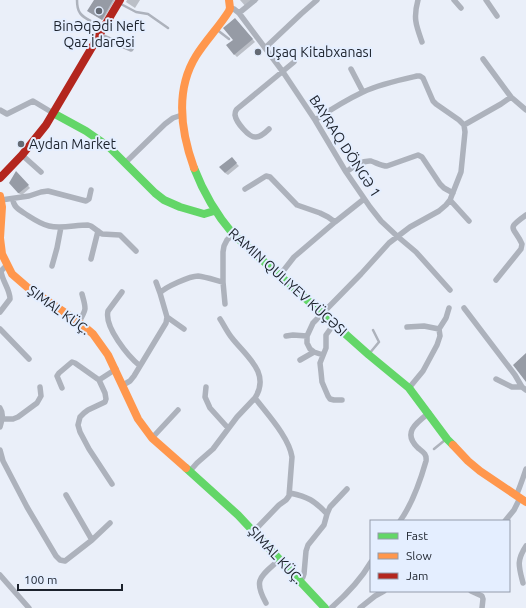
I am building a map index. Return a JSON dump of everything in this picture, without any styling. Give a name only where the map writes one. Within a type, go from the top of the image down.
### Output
[{"type":"street","points":[[238,13],[256,0]]},
{"type":"street","points":[[265,48],[300,14],[317,0]]},
{"type":"street","points":[[418,0],[415,16],[416,25],[422,42]]},
{"type":"street","points":[[454,0],[460,8]]},
{"type":"street","points":[[486,0],[497,16]]},
{"type":"street","points":[[0,178],[22,156],[39,135],[120,1]]},
{"type":"street","name":"BAYRAQ DÖNGƏ 1","points":[[229,4],[238,13],[283,72],[364,199],[381,221],[416,252],[450,290]]},
{"type":"street","name":"RAMIN QULIYEV KÜÇƏSI","points":[[229,4],[227,15],[205,42],[193,61],[183,86],[182,97],[182,115],[186,140],[201,184],[214,211],[233,234],[369,355],[409,388],[447,439],[480,472],[521,498]]},
{"type":"street","points":[[101,31],[131,49]]},
{"type":"street","points":[[483,59],[511,97],[526,110]]},
{"type":"street","points":[[269,129],[260,136],[250,136],[238,123],[235,117],[236,109],[294,62]]},
{"type":"street","points":[[351,69],[363,92]]},
{"type":"street","points":[[315,120],[363,92],[375,87],[420,76],[424,78],[433,101],[459,120],[464,125],[465,132],[461,172],[450,200],[439,211],[420,221],[389,243],[313,323],[306,336],[307,342],[310,349],[323,355]]},
{"type":"street","points":[[464,125],[511,97]]},
{"type":"street","points":[[0,110],[7,114],[33,102],[54,112],[109,147],[154,193],[164,200],[180,207],[204,214],[214,211]]},
{"type":"street","points":[[125,163],[165,124],[173,118],[182,115]]},
{"type":"street","points":[[346,172],[358,164],[366,161],[387,166],[418,155],[422,157],[444,188],[452,193]]},
{"type":"street","points":[[22,156],[41,172]]},
{"type":"street","points":[[245,189],[266,176],[270,177],[297,205],[320,213],[335,222]]},
{"type":"street","points":[[1,198],[13,199],[48,191],[86,201],[89,199],[91,190]]},
{"type":"street","name":"ŞIMAL KÜÇ.","points":[[1,198],[2,207],[0,238],[3,269],[79,322],[93,334],[102,345],[116,369],[130,404],[138,419],[152,438],[254,531],[325,608]]},
{"type":"street","points":[[13,199],[12,201],[18,209],[33,219],[48,226],[61,227],[88,225],[102,234],[120,235],[136,251]]},
{"type":"street","points":[[280,275],[294,257],[364,199]]},
{"type":"street","points":[[450,200],[469,221]]},
{"type":"street","points":[[496,280],[521,249],[522,244],[513,230],[513,226],[526,215]]},
{"type":"street","points":[[52,266],[61,227]]},
{"type":"street","points":[[91,259],[98,232]]},
{"type":"street","points":[[225,304],[222,252],[227,240],[233,234]]},
{"type":"street","points":[[0,312],[10,300],[10,295],[2,276],[3,269]]},
{"type":"street","points":[[160,293],[162,290],[196,276],[223,282]]},
{"type":"street","points":[[123,385],[130,381],[134,376],[166,323],[167,318],[156,282]]},
{"type":"street","points":[[122,292],[108,311],[108,319],[110,326],[122,346],[140,366]]},
{"type":"street","points":[[79,322],[85,312],[86,307],[82,294]]},
{"type":"street","points":[[409,388],[423,371],[437,345],[440,336],[439,329],[446,318],[449,308]]},
{"type":"street","points":[[464,308],[524,389]]},
{"type":"street","points":[[167,318],[184,329]]},
{"type":"street","points":[[189,472],[213,449],[228,428],[258,394],[261,379],[259,373],[254,364],[231,337],[220,319]]},
{"type":"street","points":[[334,324],[326,335],[326,348],[320,363],[322,382],[330,399],[342,400]]},
{"type":"street","points":[[407,327],[424,326],[439,329]]},
{"type":"street","points":[[0,328],[29,359]]},
{"type":"street","points":[[286,336],[306,336]]},
{"type":"street","points":[[300,360],[314,352]]},
{"type":"street","points":[[62,388],[57,376],[58,373],[72,362],[99,380],[105,393],[105,402],[84,413],[80,417],[78,425],[89,449],[112,484]]},
{"type":"street","points":[[99,380],[116,369]]},
{"type":"street","points":[[496,379],[512,387],[524,389]]},
{"type":"street","points":[[2,419],[13,419],[18,417],[37,403],[41,396],[40,387]]},
{"type":"street","points":[[206,388],[205,397],[210,408],[228,428]]},
{"type":"street","points":[[254,531],[278,505],[289,496],[292,457],[291,451],[284,436],[255,398]]},
{"type":"street","points":[[0,408],[3,413],[0,427]]},
{"type":"street","points":[[152,438],[178,410]]},
{"type":"street","points":[[401,520],[417,491],[426,461],[424,453],[412,442],[411,431],[414,426],[429,414]]},
{"type":"street","points":[[0,450],[3,460],[13,480],[56,556],[60,560],[65,561],[92,540],[110,523]]},
{"type":"street","points":[[506,520],[521,498],[522,480],[526,469]]},
{"type":"street","points":[[300,581],[304,574],[305,556],[308,545],[324,525],[327,514],[334,502],[347,489]]},
{"type":"street","points":[[290,493],[302,495],[311,499],[327,514]]},
{"type":"street","points":[[66,495],[92,540]]},
{"type":"street","points":[[523,583],[519,559],[526,546]]},
{"type":"street","points":[[266,603],[259,588],[260,580],[262,576],[280,559]]},
{"type":"street","points":[[331,608],[349,590],[370,564]]},
{"type":"street","points":[[0,575],[29,608]]},
{"type":"street","points":[[360,608],[382,592]]},
{"type":"street","points":[[473,592],[482,596],[482,608]]},
{"type":"lane","points":[[77,0],[80,13],[101,31]]},
{"type":"lane","points":[[120,1],[136,12],[148,14],[168,28]]},
{"type":"lane","points":[[216,29],[229,39]]},
{"type":"lane","points":[[369,355],[379,342],[373,330]]},
{"type":"lane","points":[[434,449],[447,439]]},
{"type":"building","points":[[94,0],[113,0],[102,20],[87,11]]},
{"type":"building","points":[[235,18],[253,39],[234,55],[226,45],[233,40],[223,28]]},
{"type":"building","points":[[232,157],[237,163],[225,173],[219,167]]},
{"type":"building","points":[[16,171],[29,185],[19,193],[9,183]]},
{"type":"building","points":[[526,353],[526,382],[513,365]]},
{"type":"traffic: fast","points":[[53,113],[86,131],[109,147],[155,193],[164,200],[180,207],[204,214],[214,211]]},
{"type":"traffic: fast","points":[[194,168],[210,203],[233,234],[369,355],[409,388],[453,445]]},
{"type":"traffic: fast","points":[[186,468],[238,515],[325,608]]},
{"type":"traffic: slow","points":[[194,168],[189,154],[183,126],[182,111],[185,83],[189,69],[196,56],[229,11],[229,0]]},
{"type":"traffic: slow","points":[[0,196],[2,207],[0,238],[2,254],[12,274],[27,287],[79,322],[93,334],[108,355],[138,419],[152,438],[186,468]]},
{"type":"traffic: slow","points":[[453,445],[480,471],[526,502]]},
{"type":"traffic: jam","points":[[0,178],[22,155],[46,125],[120,0]]},
{"type":"place","name":"Binəqədi Neft Qaz İdarəsi","points":[[99,11]]},
{"type":"place","name":"Uşaq Kitabxanası","points":[[258,52]]},
{"type":"place","name":"Aydan Market","points":[[21,144]]}]
